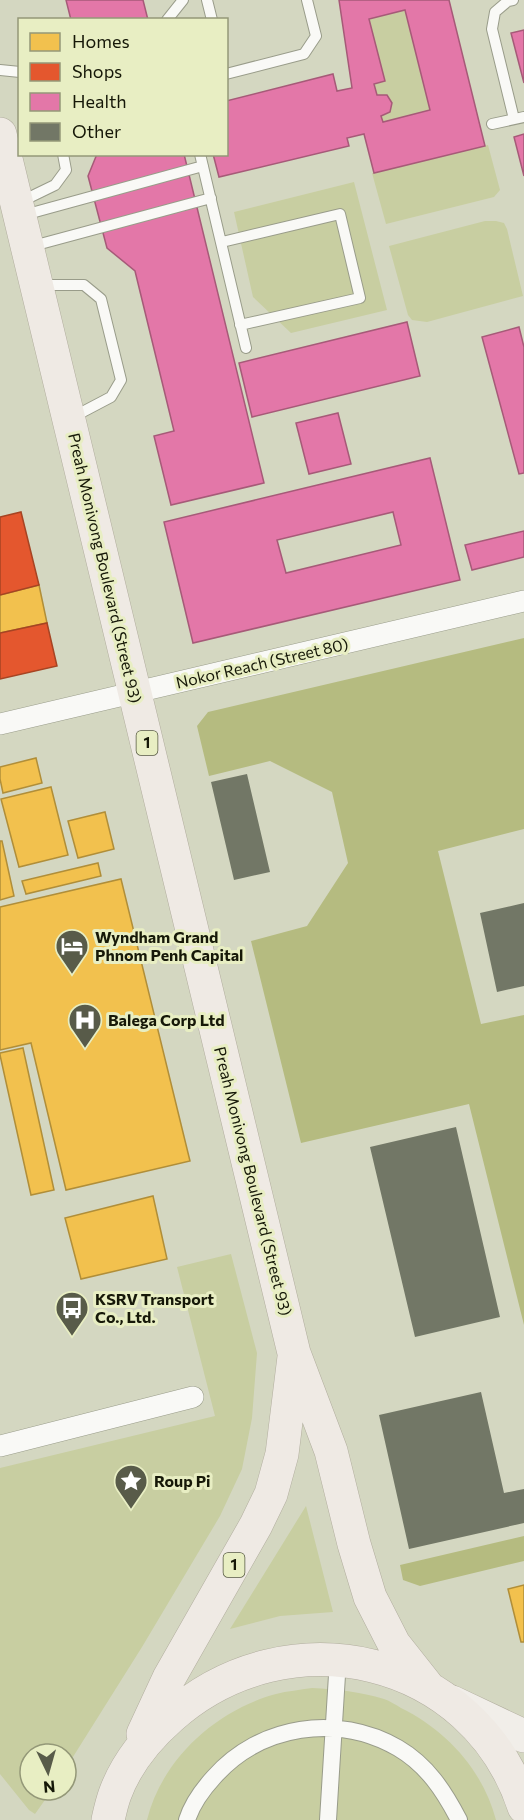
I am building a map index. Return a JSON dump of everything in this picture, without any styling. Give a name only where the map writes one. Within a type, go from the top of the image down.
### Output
[{"type":"highway","name":"Preah Monivong Boulevard (Street 93)","points":[[0,134],[16,210],[70,418],[294,1353],[331,1451],[370,1597],[394,1644],[436,1693]]},
{"type":"highway","name":"Preah Monivong Boulevard (Street 93)","points":[[130,1762],[169,1678],[256,1525],[271,1494],[282,1454],[294,1353]]},
{"type":"highway","name":"1","points":[[108,1820],[114,1794],[130,1762],[156,1730],[186,1703],[221,1682],[260,1667],[300,1660],[338,1659],[371,1665],[401,1674],[436,1693],[463,1714],[495,1749],[519,1791],[524,1807]]},
{"type":"main road","points":[[436,1693],[524,1736]]},
{"type":"street","name":"Nokor Reach (Street 80)","points":[[0,724],[524,601]]},
{"type":"street","points":[[0,1446],[193,1397]]},
{"type":"street","points":[[328,1820],[338,1659]]},
{"type":"street","points":[[187,1820],[204,1788],[224,1765],[249,1747],[277,1735],[307,1728],[334,1727],[369,1735],[398,1748],[424,1767],[445,1792],[459,1820]]},
{"type":"lane","points":[[169,18],[183,0]]},
{"type":"lane","points":[[207,0],[212,18]]},
{"type":"lane","points":[[228,73],[304,54],[316,36],[307,0]]},
{"type":"lane","points":[[492,124],[519,118],[492,28],[495,12],[508,1],[513,0]]},
{"type":"lane","points":[[0,70],[18,72]]},
{"type":"lane","points":[[16,210],[55,185],[66,170],[63,156]]},
{"type":"lane","points":[[200,156],[246,348]]},
{"type":"lane","points":[[16,210],[203,166]]},
{"type":"lane","points":[[27,248],[212,198]]},
{"type":"lane","points":[[222,242],[340,214],[360,298],[240,325]]},
{"type":"lane","points":[[36,285],[84,285],[101,299],[121,380],[111,397],[70,418]]},
{"type":"green space","points":[[405,10],[430,110],[383,122],[381,116],[390,112],[392,103],[387,95],[377,95],[374,84],[385,81],[369,19]]},
{"type":"green space","points":[[488,145],[500,190],[494,197],[386,224],[372,173]]},
{"type":"green space","points":[[354,182],[387,310],[291,333],[253,297],[234,212]]},
{"type":"green space","points":[[485,221],[504,223],[523,296],[427,322],[412,320],[408,315],[389,246]]},
{"type":"green space","points":[[524,638],[524,829],[438,851],[481,1024],[524,1015],[524,1325],[469,1104],[301,1143],[251,941],[307,926],[348,863],[332,792],[270,761],[209,776],[197,726],[208,712]]},
{"type":"green space","points":[[231,1254],[257,1353],[252,1418],[242,1469],[220,1516],[78,1749],[78,1742],[18,1742],[18,1796],[0,1774],[0,1468],[215,1416],[177,1267]]},
{"type":"green space","points":[[306,1506],[333,1612],[280,1616],[230,1629]]},
{"type":"green space","points":[[524,1536],[524,1561],[420,1586],[403,1580],[400,1565]]},
{"type":"green space","points":[[312,1688],[348,1691],[384,1699],[433,1728],[472,1768],[482,1784],[496,1820],[147,1820],[154,1798],[165,1777],[195,1740],[213,1725],[254,1702],[280,1693]]},
{"type":"green space","points":[[23,1802],[44,1802],[35,1814]]},
{"type":"building: Homes","points":[[39,585],[47,623],[0,633],[0,595]]},
{"type":"building: Homes","points":[[36,758],[42,783],[3,793],[0,767]]},
{"type":"building: Homes","points":[[51,787],[68,855],[19,867],[1,799]]},
{"type":"building: Homes","points":[[105,812],[114,849],[78,858],[68,821]]},
{"type":"building: Homes","points":[[0,841],[2,841],[14,896],[0,900]]},
{"type":"building: Homes","points":[[98,863],[101,876],[26,894],[22,881]]},
{"type":"building: Homes","name":"Wyndham Grand Phnom Penh Capital","points":[[121,879],[190,1161],[66,1190],[31,1043],[0,1050],[0,907]]},
{"type":"building: Homes","points":[[23,1048],[54,1190],[31,1195],[0,1055],[0,1053]]},
{"type":"building: Homes","points":[[153,1196],[167,1259],[81,1279],[65,1218]]},
{"type":"building: Homes","points":[[524,1585],[524,1642],[521,1642],[508,1589]]},
{"type":"building: Shops","points":[[21,512],[39,585],[0,595],[0,517]]},
{"type":"building: Shops","points":[[47,623],[57,666],[0,679],[0,633]]},
{"type":"building: Health","points":[[66,0],[143,0],[148,18],[70,18]]},
{"type":"building: Health","points":[[339,0],[449,0],[485,146],[374,173],[364,134],[347,138],[349,146],[219,177],[214,156],[228,156],[228,100],[333,74],[337,91],[352,88]],"holes":[[[405,10],[430,110],[383,122],[381,116],[390,112],[392,103],[387,95],[377,95],[374,84],[385,81],[369,19]]]},
{"type":"building: Health","points":[[524,30],[524,83],[511,33]]},
{"type":"building: Health","points":[[524,134],[524,176],[514,137]]},
{"type":"building: Health","points":[[96,156],[184,156],[264,483],[171,505],[154,436],[174,431],[135,271],[107,248],[88,176]]},
{"type":"building: Health","points":[[407,322],[420,376],[252,417],[239,363]]},
{"type":"building: Health","points":[[519,327],[524,347],[524,473],[519,474],[482,337]]},
{"type":"building: Health","points":[[338,413],[351,464],[309,474],[296,423]]},
{"type":"building: Health","points":[[430,458],[460,580],[193,643],[164,522]],"holes":[[[393,512],[401,545],[286,573],[277,540]]]},
{"type":"building: Health","points":[[524,531],[524,557],[472,570],[465,545]]},
{"type":"building: Other","points":[[247,774],[270,872],[234,880],[211,782]]},
{"type":"building: Other","points":[[524,903],[524,986],[497,992],[480,913]]},
{"type":"building: Other","points":[[456,1127],[500,1317],[415,1337],[370,1147]]},
{"type":"building: Other","points":[[481,1392],[504,1493],[524,1489],[524,1523],[409,1549],[379,1415]]},
{"type":"place","name":"Wyndham Grand Phnom Penh Capital","points":[[72,975]]},
{"type":"place","name":"Balega Corp Ltd","points":[[85,1049]]},
{"type":"place","name":"KSRV Transport Co., Ltd.","points":[[72,1337]]},
{"type":"place","name":"Roup Pi","points":[[131,1510]]}]
